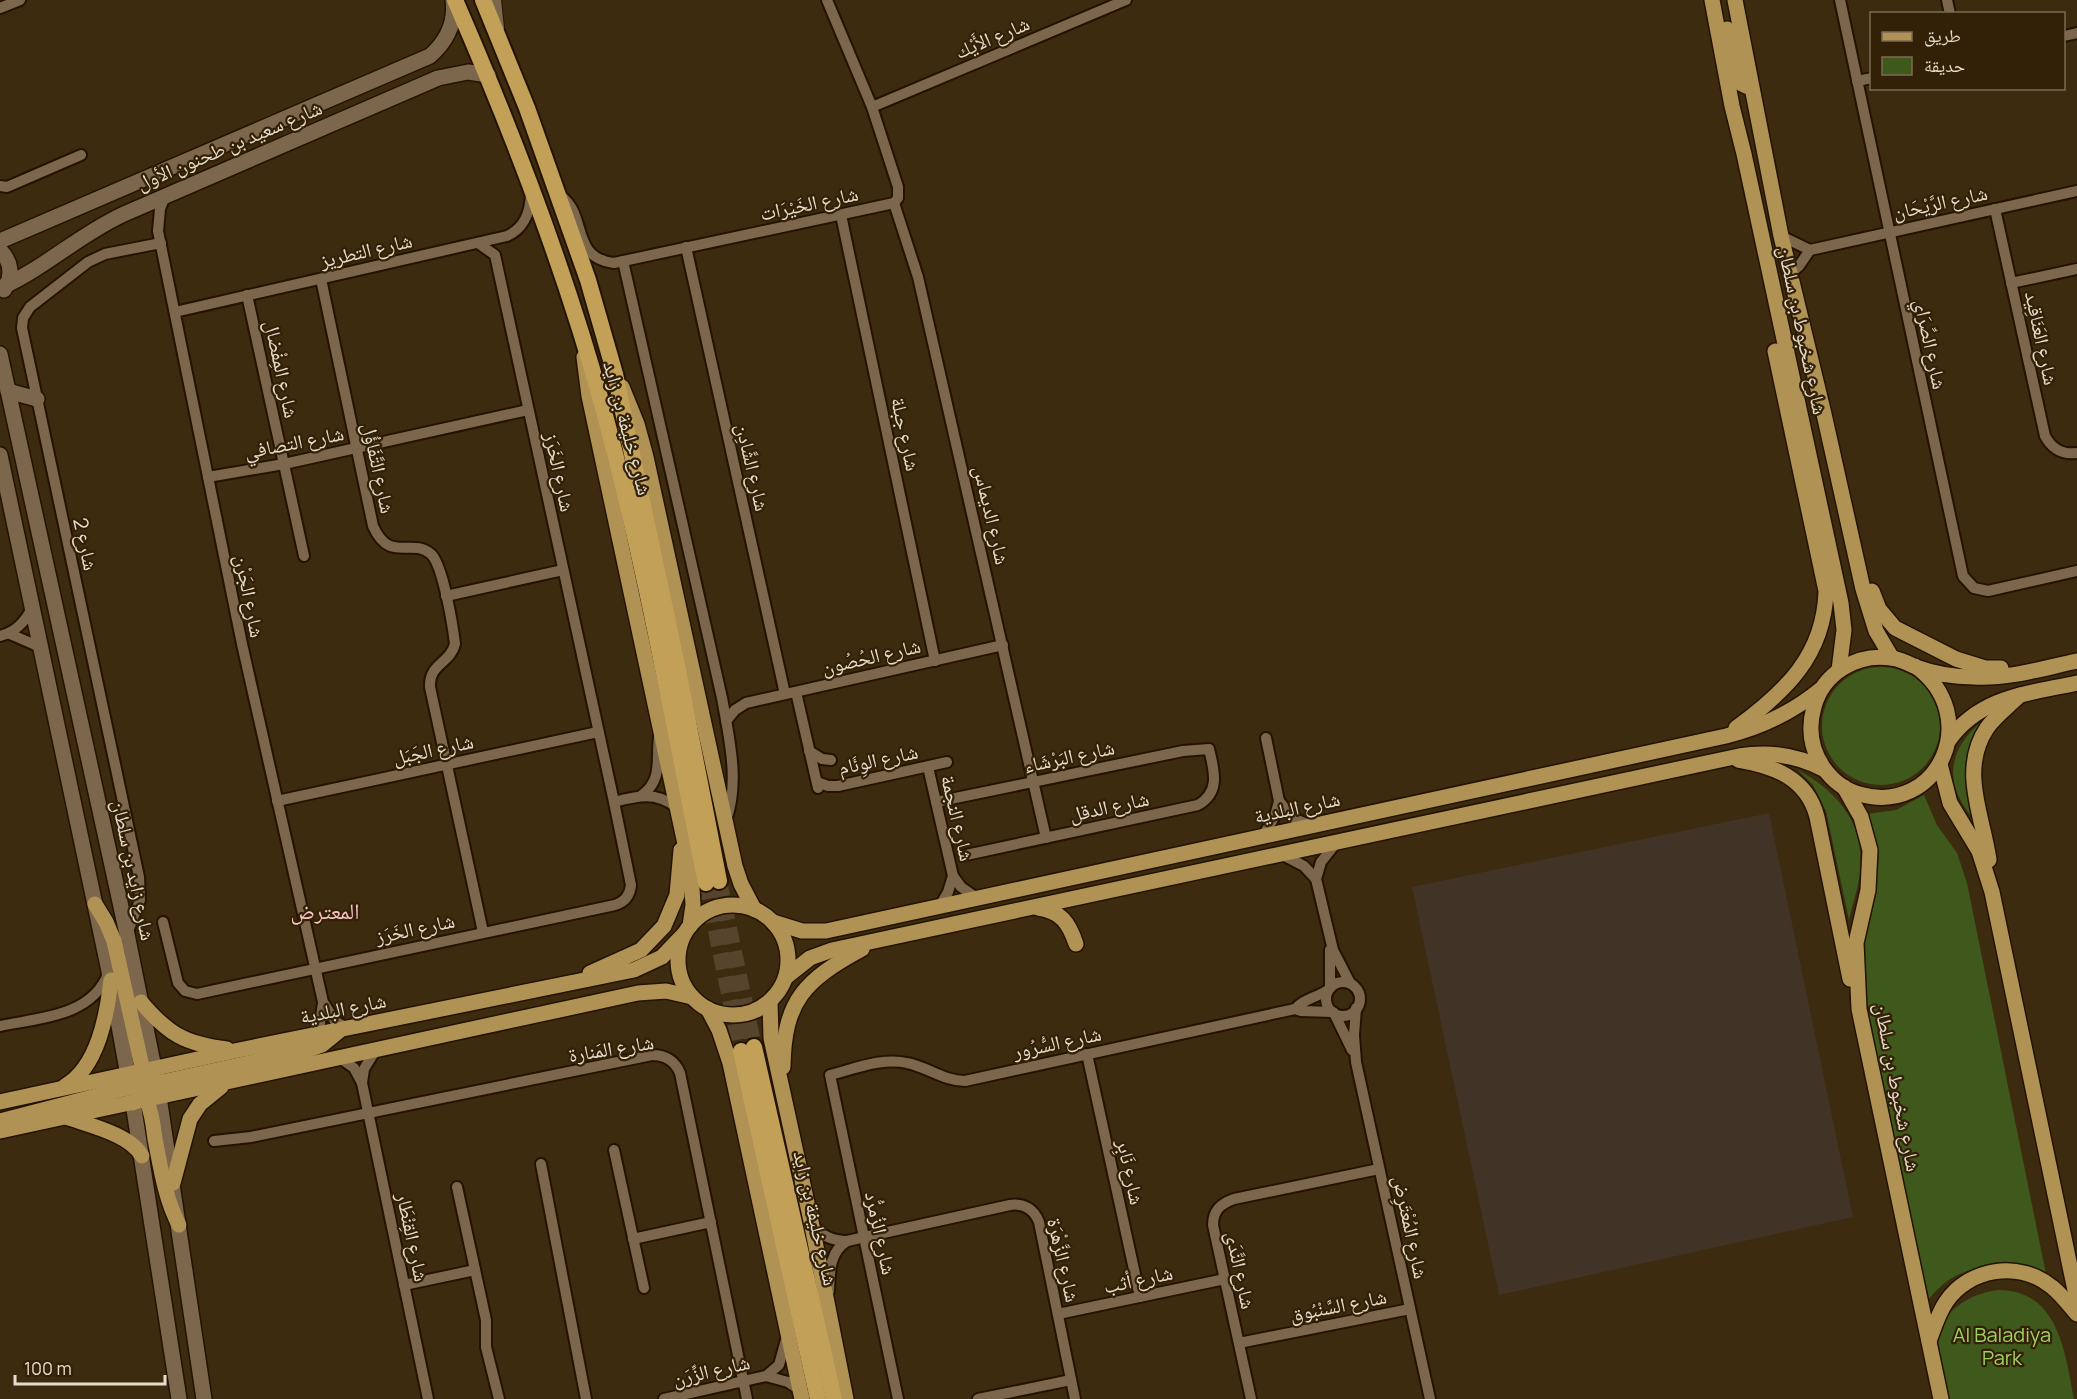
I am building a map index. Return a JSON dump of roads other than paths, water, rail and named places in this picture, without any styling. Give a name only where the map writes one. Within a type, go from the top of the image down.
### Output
[{"type":"highway","name":"شارع خليفة بن زايد","points":[[454,0],[488,75],[531,187],[602,405],[712,882],[677,665],[615,374],[588,280],[527,108],[483,0]]},
{"type":"highway","name":"شارع خليفة بن زايد","points":[[818,1399],[747,1049],[799,1240],[834,1399]]},
{"type":"main road","name":"شارع سعيد بن طحنون الأول","points":[[0,241],[430,56],[449,33],[454,13],[454,0]]},
{"type":"main road","name":"شارع شخبوط بن سلطان","points":[[1712,0],[1730,98],[1742,143],[1776,310],[1841,603],[1844,630],[1839,670]]},
{"type":"main road","points":[[1720,0],[1740,83],[1746,86],[1750,81]]},
{"type":"main road","name":"شارع شخبوط بن سلطان","points":[[1735,0],[1781,236],[1867,604],[1876,630],[1892,658]]},
{"type":"main road","name":"شارع سعيد بن طحنون الأول","points":[[2,290],[44,265],[107,222],[165,196],[438,78],[458,72],[488,75]]},
{"type":"main road","points":[[1742,143],[1743,137],[1747,135],[1753,142],[1779,258],[1801,319]]},
{"type":"main road","points":[[0,250],[5,255],[11,273],[2,290]]},
{"type":"main road","points":[[1726,736],[1766,706],[1797,674],[1818,638],[1826,603],[1826,591],[1772,332],[1776,310]]},
{"type":"main road","points":[[584,345],[588,387],[693,883],[693,905],[679,953],[680,972],[687,990],[693,997],[708,1009],[726,1015],[745,1014],[762,1007],[777,994],[786,977],[801,964],[821,953],[1723,759],[1752,754],[1777,754],[1802,759],[1825,770],[1844,787],[1866,796],[1903,794],[1924,782],[1940,764],[1949,740],[1961,724],[1977,712],[1997,701],[2077,683]]},
{"type":"main road","name":"شارع زايد بن سلطان","points":[[0,354],[141,1002],[144,1086],[141,1156],[175,1395]]},
{"type":"main road","points":[[615,374],[637,424],[646,457],[737,876],[754,909]]},
{"type":"main road","points":[[8,391],[37,399]]},
{"type":"main road","points":[[1824,414],[1843,468],[1874,600],[1886,619],[1895,628],[1956,659],[1985,668],[2025,672]]},
{"type":"main road","name":"شارع زايد بن سلطان","points":[[0,458],[110,975],[173,1183],[204,1399]]},
{"type":"main road","points":[[1825,770],[1815,751],[1810,729],[1811,714],[1821,689],[1839,670],[1865,658],[1892,658],[1946,675],[1977,678],[2025,672],[2077,661]]},
{"type":"main road","points":[[1915,666],[1934,682],[1944,698],[1949,716],[1949,740]]},
{"type":"main road","name":"شارع البلدية","points":[[773,922],[802,931],[826,931],[1726,736],[1756,728],[1777,718],[1797,707],[1821,689]]},
{"type":"main road","points":[[1992,892],[1988,852],[1974,791],[1973,765],[1986,729],[2020,696]]},
{"type":"main road","points":[[1723,759],[1758,764],[1780,771],[1799,783],[1809,795],[1817,817],[1847,966],[1859,1009]]},
{"type":"main road","points":[[1940,764],[1950,803],[1979,851],[1992,892],[2077,1300]]},
{"type":"main road","name":"شارع شخبوط بن سلطان","points":[[1844,787],[1861,817],[1870,850],[1868,890],[1856,943],[1859,1009],[1941,1399]]},
{"type":"main road","points":[[576,982],[597,969],[629,957],[640,950],[664,926],[678,896],[683,838]]},
{"type":"main road","points":[[95,904],[114,941],[164,1186],[179,1225]]},
{"type":"main road","points":[[687,930],[703,914],[719,907],[737,905],[754,909],[773,922],[783,937],[788,957],[786,977]]},
{"type":"main road","points":[[1032,908],[1054,912],[1067,921],[1076,944]]},
{"type":"main road","name":"شارع البلدية","points":[[0,1131],[66,1117],[239,1050],[644,967],[671,950],[687,930]]},
{"type":"main road","points":[[783,1091],[784,1036],[796,1003],[809,984],[826,969],[877,940]]},
{"type":"main road","points":[[60,1089],[77,1077],[92,1058],[107,1007],[110,975]]},
{"type":"main road","name":"شارع البلدية","points":[[0,1102],[60,1089],[226,1083],[638,993],[666,991],[693,997]]},
{"type":"main road","points":[[770,1001],[771,1038],[811,1221],[846,1399]]},
{"type":"main road","points":[[141,1002],[161,1025],[172,1033],[207,1046],[239,1050]]},
{"type":"main road","points":[[708,1009],[719,1030],[730,1063],[801,1394]]},
{"type":"main road","points":[[0,1121],[315,1048],[344,1029]]},
{"type":"main road","points":[[173,1183],[190,1119],[200,1104],[226,1083]]},
{"type":"main road","points":[[66,1117],[123,1138],[134,1145],[141,1156]]},
{"type":"main road","points":[[1929,1341],[1938,1316],[1952,1294],[1973,1278],[1995,1271],[2017,1271],[2042,1280],[2062,1296],[2077,1314]]},
{"type":"street","points":[[0,8],[20,0]]},
{"type":"street","points":[[494,0],[497,33]]},
{"type":"street","points":[[827,0],[872,107],[899,190],[898,198],[894,203]]},
{"type":"street","name":"شارع الأَيْك","points":[[872,107],[1126,0]]},
{"type":"street","name":"شارع الصِّرَاي","points":[[1840,0],[1963,576],[1974,588],[1988,591],[2077,571]]},
{"type":"street","points":[[1857,81],[1870,78]]},
{"type":"street","points":[[0,186],[11,185],[81,154]]},
{"type":"street","points":[[478,243],[495,255],[507,236],[525,221],[531,187]]},
{"type":"street","name":"شارع الرَّيْحَان","points":[[1810,250],[2077,191]]},
{"type":"street","name":"شارع الخَيْرَات","points":[[556,193],[572,207],[583,242],[589,252],[604,262],[623,261],[894,203]]},
{"type":"street","name":"شارع الجَرْن","points":[[165,196],[158,216],[161,243],[242,645],[323,1002],[322,1017],[313,1035]]},
{"type":"street","name":"شارع الديماس","points":[[894,203],[918,277],[1046,838]]},
{"type":"street","name":"شارع العَنَاقِيد","points":[[1995,209],[2045,436],[2050,445],[2058,451],[2077,453]]},
{"type":"street","name":"شارع جبلة","points":[[841,215],[935,661]]},
{"type":"street","name":"شارع التطريز","points":[[176,312],[507,236]]},
{"type":"street","points":[[1781,236],[1810,250],[1791,273]]},
{"type":"street","name":"شارع 2","points":[[127,934],[138,909],[141,885],[22,328],[23,318],[30,307],[88,262],[99,256],[161,243]]},
{"type":"street","name":"شارع الشَّادِن","points":[[686,247],[790,693],[809,751],[816,782]]},
{"type":"street","name":"شارع الخَرَز","points":[[163,922],[176,978],[181,987],[189,993],[197,993],[615,905],[624,901],[629,894],[631,885],[614,802],[495,255]]},
{"type":"street","points":[[623,261],[721,693],[733,789],[725,824]]},
{"type":"street","points":[[2011,283],[2077,269]]},
{"type":"street","name":"شارع التَّفَاؤُل","points":[[321,279],[376,532],[384,542],[395,548],[418,548],[432,555],[440,568],[454,649],[450,656],[433,671],[430,681],[483,932]]},
{"type":"street","name":"شارع المِفْضال","points":[[247,296],[304,556]]},
{"type":"street","name":"شارع التصافي","points":[[208,477],[284,464],[528,410]]},
{"type":"street","points":[[446,596],[563,570]]},
{"type":"street","points":[[5,635],[25,620],[32,608]]},
{"type":"street","points":[[5,635],[40,647]]},
{"type":"street","name":"شارع الحُصُون","points":[[726,721],[735,710],[746,703],[1003,645]]},
{"type":"street","points":[[721,693],[733,700],[746,703]]},
{"type":"street","points":[[642,795],[653,784],[657,773],[660,731]]},
{"type":"street","name":"شارع الجَبَل","points":[[277,801],[598,732]]},
{"type":"street","points":[[1263,836],[1275,816],[1279,801],[1266,738]]},
{"type":"street","name":"شارع البَرْشَاء","points":[[936,802],[1183,751],[1209,749]]},
{"type":"street","name":"شارع الدقل","points":[[966,855],[1193,806],[1202,802],[1212,790],[1215,779],[1209,749]]},
{"type":"street","name":"شارع الوِئَام","points":[[809,751],[822,759],[831,760],[821,765],[816,782],[828,786],[947,762]]},
{"type":"street","name":"شارع النجمة","points":[[928,766],[953,876],[960,887],[977,898]]},
{"type":"street","points":[[614,802],[642,795],[660,797],[676,807]]},
{"type":"street","points":[[1279,801],[1293,818],[1312,826]]},
{"type":"street","points":[[1329,938],[1329,989],[1326,1002],[1333,1012],[1346,1015],[1356,1008],[1359,995],[1338,961],[1329,938],[1316,879],[1321,862],[1337,842]]},
{"type":"street","points":[[1281,854],[1297,861],[1316,879]]},
{"type":"street","name":"شارع النجمة","points":[[940,906],[953,876]]},
{"type":"street","points":[[0,1026],[75,1008],[90,999],[110,975]]},
{"type":"street","points":[[1329,989],[1339,982],[1350,983]]},
{"type":"street","name":"شارع السُّرُور","points":[[1295,1009],[1299,1004],[1329,989]]},
{"type":"street","name":"شارع الجَرْن","points":[[323,1002],[335,1021],[344,1029]]},
{"type":"street","name":"شارع المُعْتَرِض","points":[[1356,1008],[1354,1035],[1356,1062],[1430,1399]]},
{"type":"street","name":"شارع السُّرُور","points":[[830,1075],[897,1061],[913,1064],[945,1079],[965,1081],[1295,1009],[1333,1012]]},
{"type":"street","name":"شارع المُعْتَرِض","points":[[1333,1012],[1356,1062]]},
{"type":"street","points":[[362,1083],[364,1069],[375,1051]]},
{"type":"street","name":"شارع نَابِر","points":[[1087,1054],[1140,1297]]},
{"type":"street","name":"شارع المَنارة","points":[[214,1141],[251,1137],[652,1055],[666,1057],[672,1061],[680,1073],[747,1399]]},
{"type":"street","name":"شارع القِنْطَار","points":[[340,1058],[354,1068],[362,1083],[428,1399]]},
{"type":"street","name":"شارع الزُمرُّد","points":[[830,1075],[898,1399]]},
{"type":"street","points":[[614,1150],[644,1288]]},
{"type":"street","points":[[541,1164],[586,1399]]},
{"type":"street","name":"شارع النَّدَى","points":[[1251,1399],[1213,1221],[1216,1211],[1224,1203],[1379,1168]]},
{"type":"street","points":[[457,1187],[487,1327],[486,1347],[500,1399]]},
{"type":"street","name":"شارع الزَّهْرَة","points":[[847,1241],[1010,1205],[1026,1206],[1040,1222],[1075,1399]]},
{"type":"street","points":[[811,1221],[818,1231],[829,1238],[847,1241]]},
{"type":"street","points":[[633,1239],[711,1222]]},
{"type":"street","points":[[829,1310],[832,1259],[838,1248],[847,1241]]},
{"type":"street","points":[[404,1285],[475,1270]]},
{"type":"street","name":"شارع أثب","points":[[1058,1314],[1225,1279]]},
{"type":"street","name":"شارع السَّنْبُوق","points":[[1239,1343],[1410,1309]]},
{"type":"street","name":"شارع الزِّرَن","points":[[664,1399],[766,1376],[778,1365],[788,1334]]},
{"type":"street","name":"شارع الزِّرَن","points":[[766,1376],[788,1382],[801,1394]]},
{"type":"street","points":[[978,1399],[1071,1380]]},
{"type":"tunnel","points":[[719,881],[754,1047]]},
{"type":"tunnel","points":[[706,883],[741,1051]]},
{"type":"district","name":"المعترض","points":[[325,911]]},
{"type":"park label","name":"Al Baladiya Park","points":[[2002,1346]]}]
